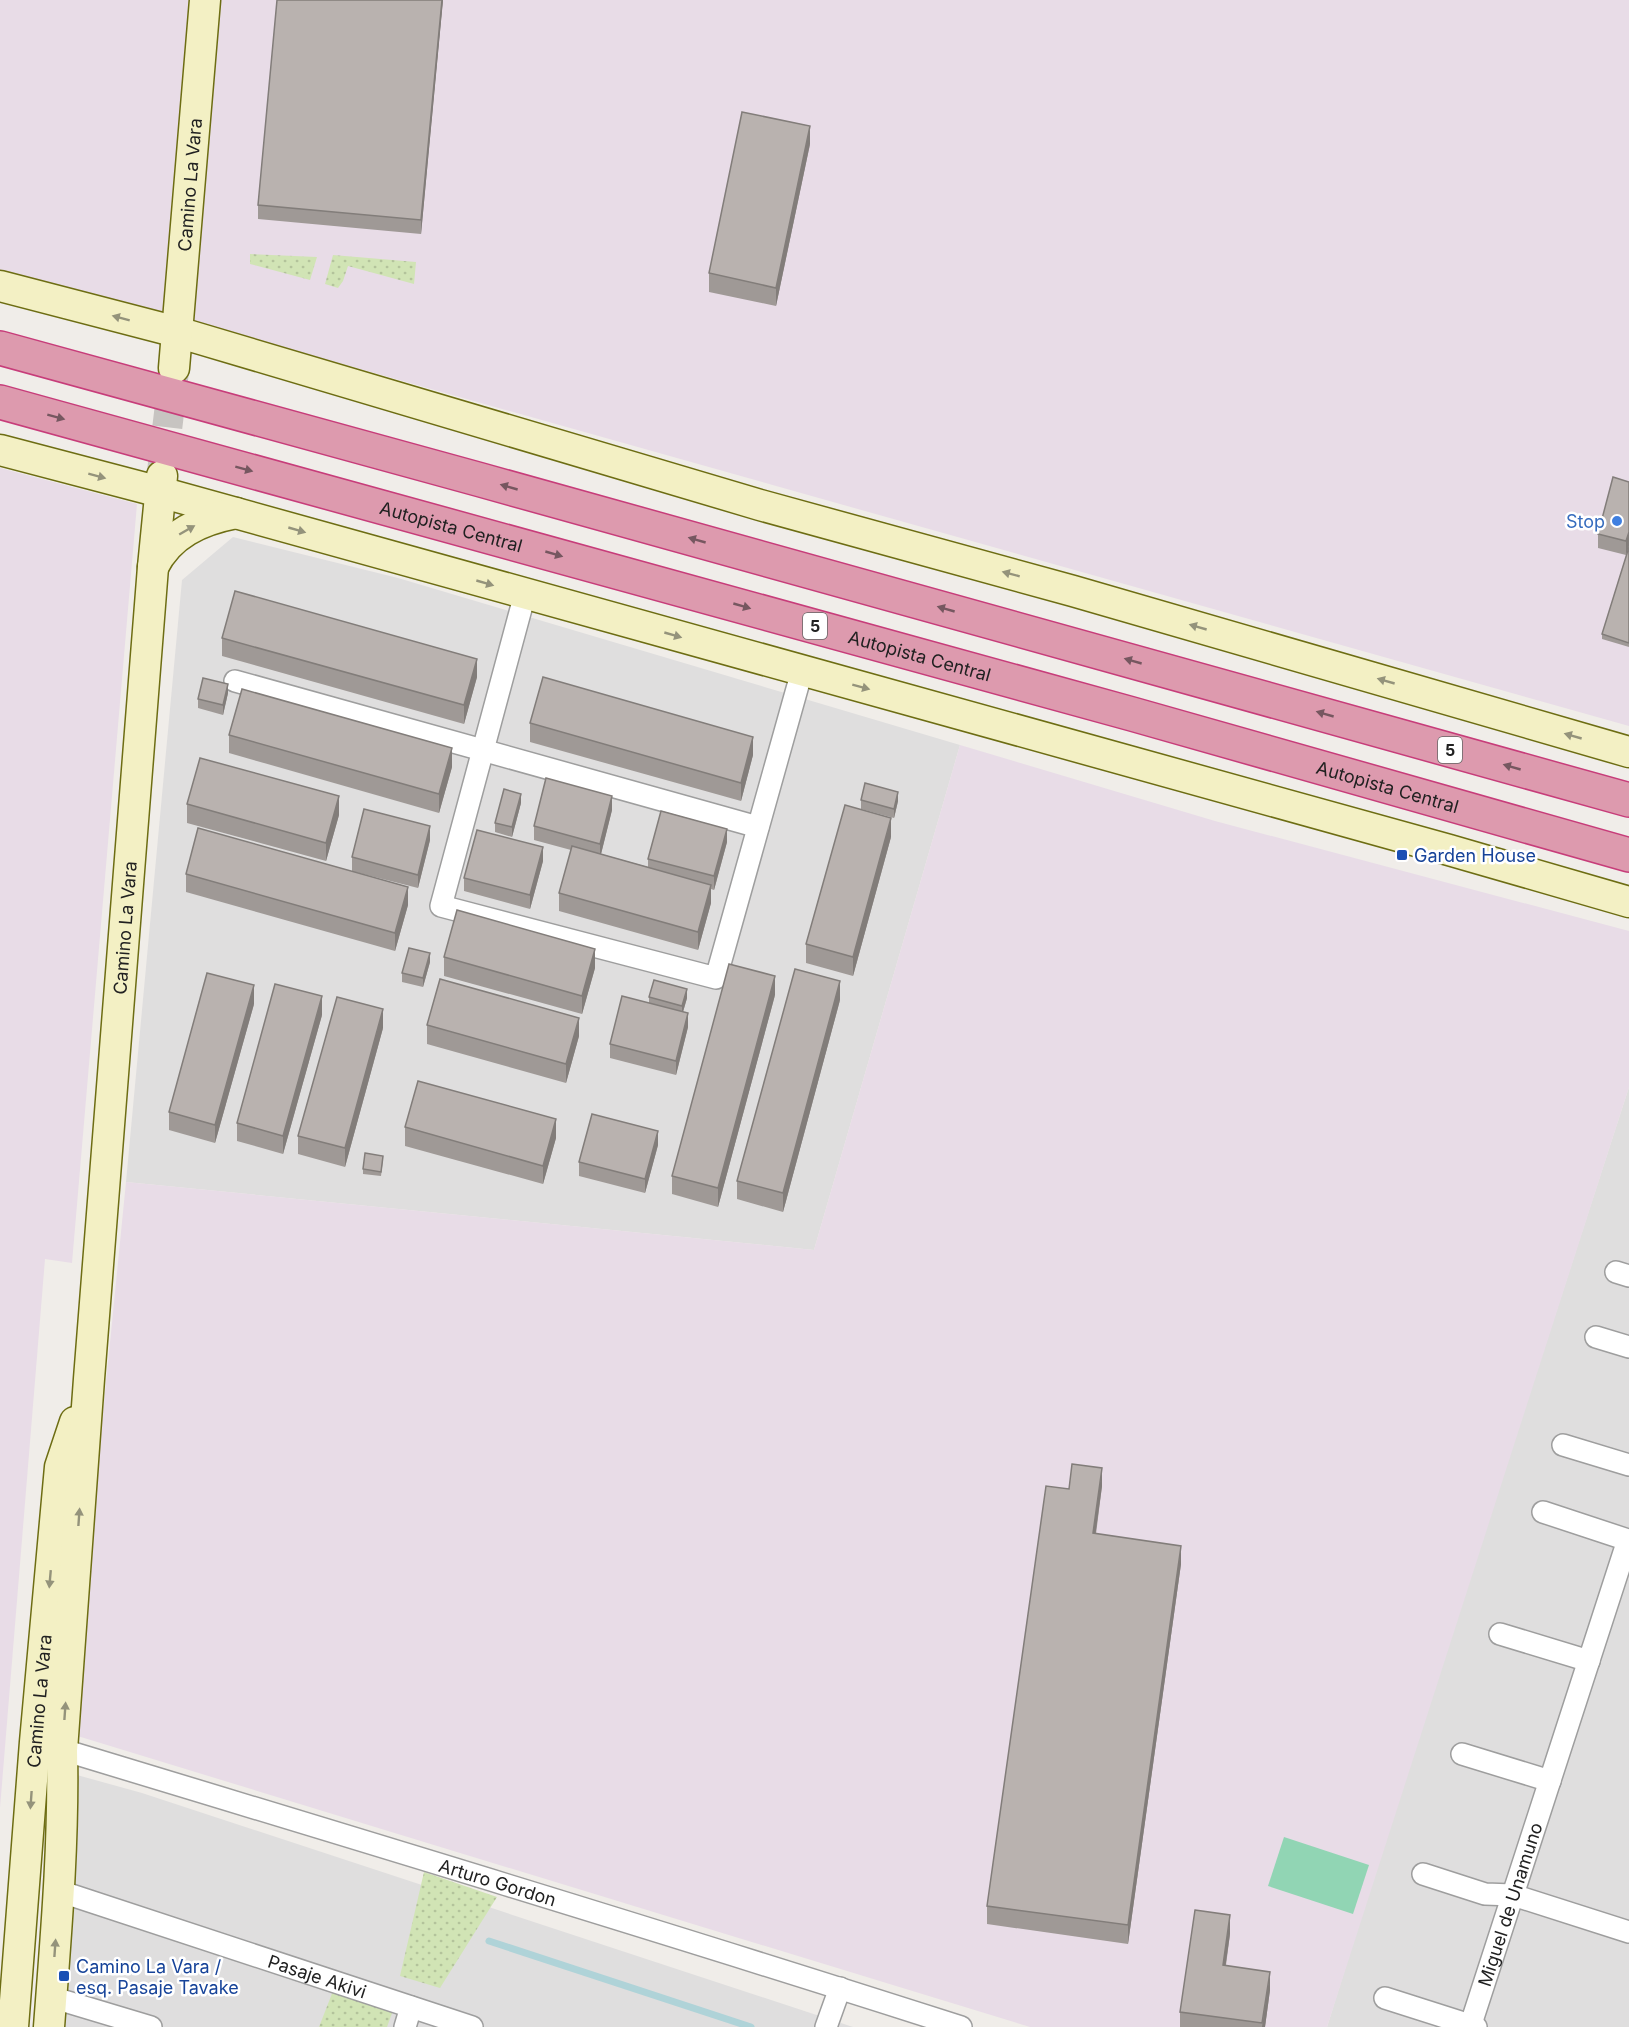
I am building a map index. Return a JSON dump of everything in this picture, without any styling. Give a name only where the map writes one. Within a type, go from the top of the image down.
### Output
[{"type":"highway","name":"5","points":[[0,348],[1629,800]]},
{"type":"highway","name":"Autopista Central","points":[[0,402],[1121,711],[1629,855]]},
{"type":"street","name":"Camino La Vara","points":[[174,368],[205,0]]},
{"type":"street","points":[[0,286],[177,332],[760,505],[1073,591],[1629,752]]},
{"type":"street","points":[[0,450],[161,484],[236,513],[1629,902]]},
{"type":"street","name":"Camino La Vara","points":[[13,2027],[49,1746],[89,1379],[161,484]]},
{"type":"street","points":[[153,567],[164,549],[180,534],[203,521],[236,513]]},
{"type":"street","points":[[525,594],[441,906],[716,978],[802,671]]},
{"type":"street","points":[[235,681],[758,827]]},
{"type":"street","points":[[1596,1337],[1629,1347]]},
{"type":"street","points":[[1563,1445],[1629,1465]]},
{"type":"street","name":"Miguel de Unamuno","points":[[1472,2026],[1589,1661],[1619,1598],[1628,1540],[1543,1512]]},
{"type":"street","points":[[1500,1634],[1589,1661]]},
{"type":"street","name":"Camino La Vara","points":[[49,1746],[63,1794],[59,1891],[49,2027]]},
{"type":"street","name":"Arturo Gordon","points":[[49,1746],[315,1825],[961,2027]]},
{"type":"street","points":[[1462,1754],[1550,1781]]},
{"type":"street","points":[[1423,1875],[1485,1894],[1513,1895],[1629,1932]]},
{"type":"street","name":"Pasaje Akivi","points":[[59,1891],[408,2017],[472,2027]]},
{"type":"street","points":[[826,2027],[840,1988]]},
{"type":"street","points":[[51,1997],[151,2027]]},
{"type":"street","points":[[1385,1998],[1472,2026]]},
{"type":"shaded area","points":[[0,0],[1629,0],[1629,726],[211,327],[0,271]]},
{"type":"shaded area","points":[[0,468],[137,504],[72,1263],[45,1259],[0,1808]]},
{"type":"shaded area","points":[[233,537],[398,578],[960,745],[814,1250],[126,1182],[182,580]]},
{"type":"shaded area","points":[[960,745],[1215,821],[1629,931],[1629,1087],[1327,2027],[1030,2027],[71,1734],[126,1182],[814,1250]]},
{"type":"shaded area","points":[[1629,1087],[1629,2027],[1327,2027],[1387,1834]]},
{"type":"shaded area","points":[[77,1775],[142,1793],[853,2027],[56,2027]]},
{"type":"green space","points":[[250,254],[317,257],[310,280],[250,264]]},
{"type":"green space","points":[[333,255],[416,262],[414,284],[348,266],[338,288],[325,284]]},
{"type":"green space","points":[[1284,1837],[1369,1865],[1353,1914],[1268,1886]]},
{"type":"green space","points":[[424,1872],[497,1897],[440,1988],[400,1976]]},
{"type":"green space","points":[[333,1991],[395,2005],[387,2027],[319,2027]]},
{"type":"building","points":[[277,0],[442,0],[421,220],[258,205]]},
{"type":"building","points":[[742,112],[810,126],[776,288],[709,273]]},
{"type":"building","name":"Stop","points":[[1613,477],[1629,482],[1629,532],[1626,541],[1598,534]]},
{"type":"building","points":[[1629,547],[1629,643],[1602,634]]},
{"type":"building","points":[[235,591],[477,659],[464,705],[222,638]]},
{"type":"building","points":[[543,677],[753,737],[741,783],[530,723]]},
{"type":"building","points":[[203,678],[228,684],[223,705],[198,699]]},
{"type":"building","points":[[242,689],[452,748],[439,794],[229,735]]},
{"type":"building","points":[[200,758],[339,796],[326,843],[187,804]]},
{"type":"building","points":[[546,778],[612,796],[600,844],[534,826]]},
{"type":"building","points":[[865,783],[898,792],[894,809],[861,800]]},
{"type":"building","points":[[504,789],[521,794],[512,827],[495,823]]},
{"type":"building","points":[[845,805],[891,818],[853,957],[806,944]]},
{"type":"building","points":[[364,809],[430,826],[418,875],[352,857]]},
{"type":"building","points":[[661,811],[727,829],[714,876],[648,859]]},
{"type":"building","points":[[198,828],[408,887],[395,933],[186,874]]},
{"type":"building","points":[[477,830],[543,847],[530,895],[464,878]]},
{"type":"building","points":[[572,846],[711,885],[698,932],[559,893]]},
{"type":"building","points":[[457,910],[595,949],[582,996],[444,957]]},
{"type":"building","points":[[409,948],[430,953],[423,978],[402,973]]},
{"type":"building","points":[[729,964],[775,976],[718,1188],[672,1176]]},
{"type":"building","points":[[795,969],[840,981],[783,1193],[737,1181]]},
{"type":"building","points":[[207,973],[254,985],[215,1125],[169,1112]]},
{"type":"building","points":[[440,979],[579,1018],[566,1064],[427,1025]]},
{"type":"building","points":[[654,980],[687,989],[682,1006],[649,997]]},
{"type":"building","points":[[275,984],[322,996],[283,1136],[237,1123]]},
{"type":"building","points":[[622,996],[688,1013],[676,1061],[610,1044]]},
{"type":"building","points":[[337,997],[383,1009],[345,1148],[298,1136]]},
{"type":"building","points":[[418,1081],[556,1119],[543,1166],[405,1127]]},
{"type":"building","points":[[592,1114],[658,1131],[645,1179],[579,1162]]},
{"type":"building","points":[[365,1153],[383,1156],[381,1172],[363,1169]]},
{"type":"building","points":[[1072,1464],[1102,1468],[1093,1533],[1181,1546],[1128,1925],[987,1906],[1046,1486],[1069,1489]]},
{"type":"building","points":[[1195,1910],[1230,1915],[1223,1965],[1270,1972],[1262,2023],[1180,2012]]},
{"type":"waterway","points":[[489,1941],[751,2027]]},
{"type":"tunnel","points":[[162,472],[174,371]]},
{"type":"place","name":"Stop","points":[[1617,521]]},
{"type":"place","name":"Garden House","points":[[1402,855]]},
{"type":"place","name":"Camino La Vara / esq. Pasaje Tavake","points":[[64,1976]]}]
